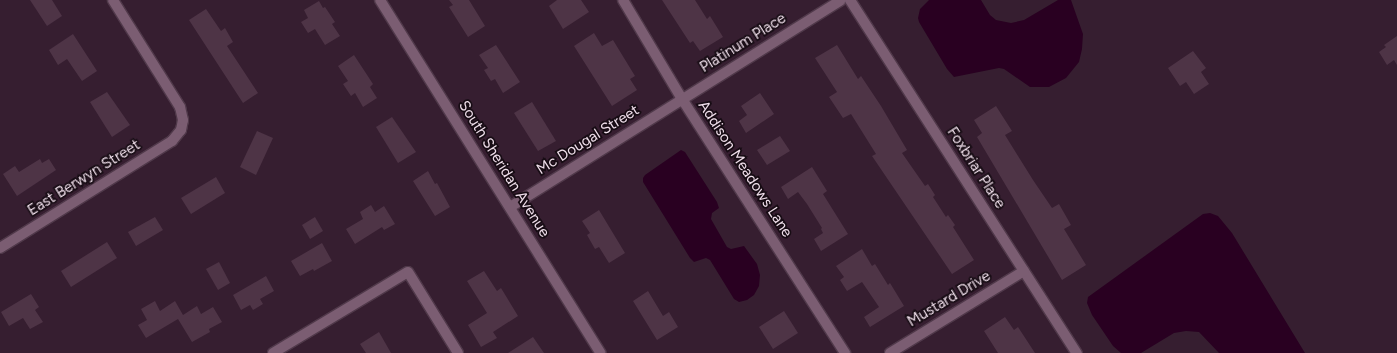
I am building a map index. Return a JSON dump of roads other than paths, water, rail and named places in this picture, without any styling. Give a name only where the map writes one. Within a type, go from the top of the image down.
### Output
[{"type":"street","name":"East Berwyn Street","points":[[0,248],[172,141],[181,130],[182,120],[180,107],[113,0]]},
{"type":"street","name":"South Sheridan Avenue","points":[[380,0],[601,353]]},
{"type":"street","name":"Addison Meadows Lane","points":[[624,0],[682,99],[845,353]]},
{"type":"street","name":"Platinum Place","points":[[682,99],[841,0]]},
{"type":"street","name":"Foxbriar Place","points":[[850,0],[1077,353]]},
{"type":"street","name":"Mc Dougal Street","points":[[510,207],[682,99]]},
{"type":"street","name":"Mustard Drive","points":[[890,353],[1024,271]]},
{"type":"street","points":[[273,353],[408,272],[458,353]]}]
